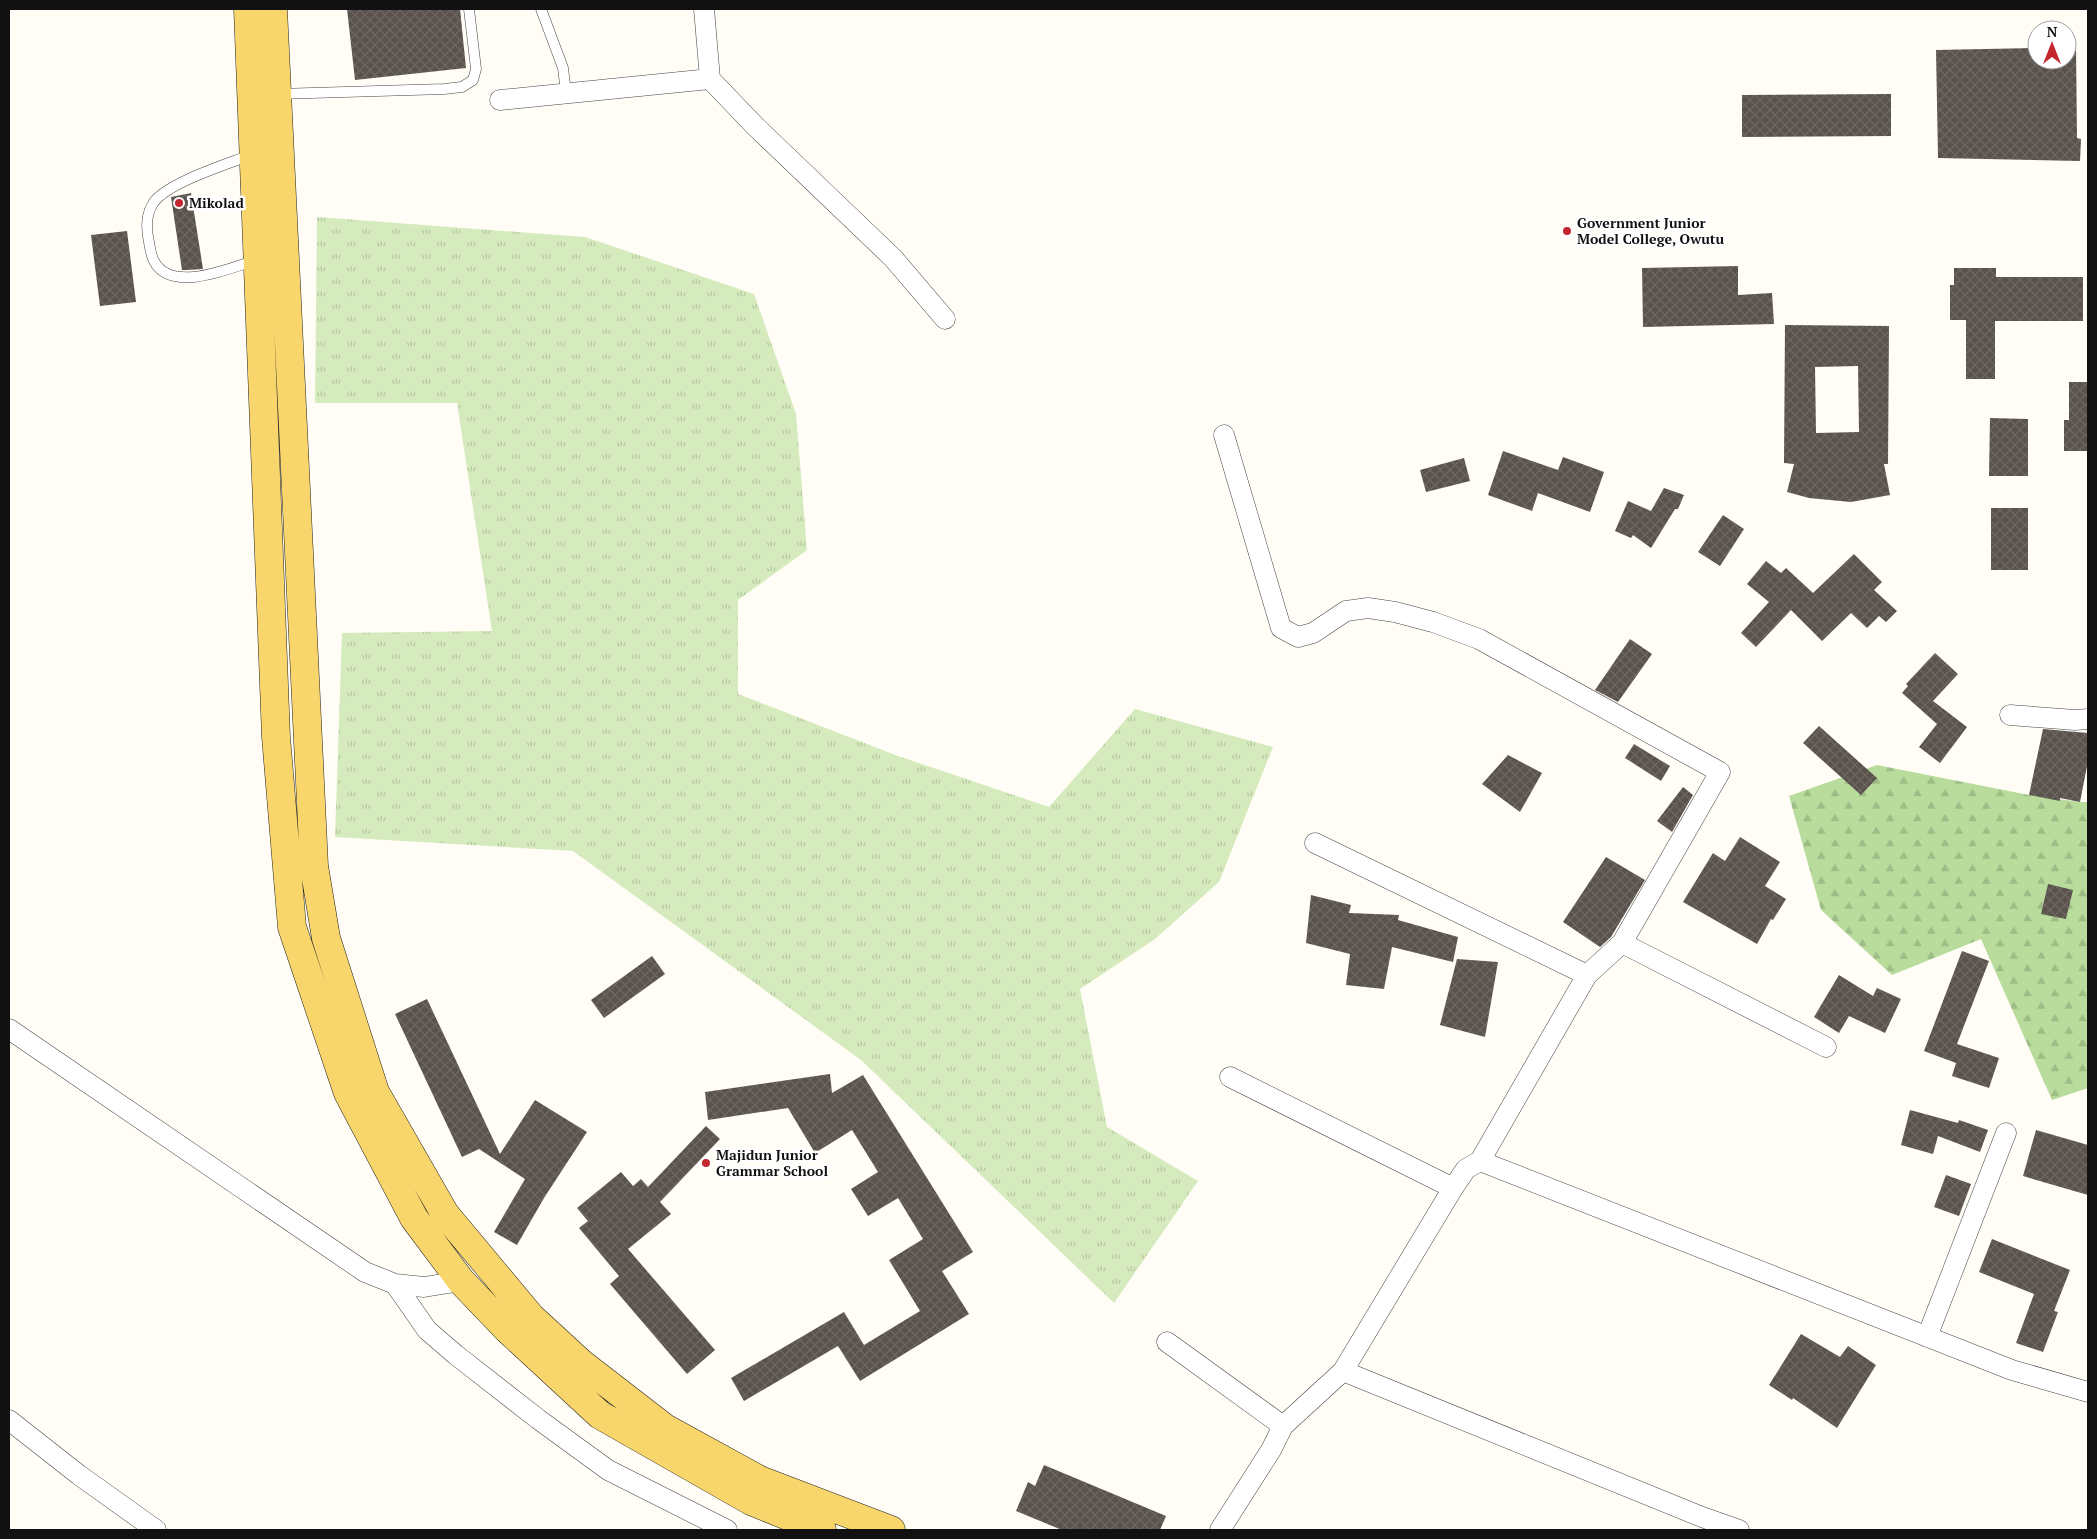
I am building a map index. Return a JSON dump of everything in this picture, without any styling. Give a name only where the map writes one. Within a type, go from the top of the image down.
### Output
[{"type":"main road","points":[[248,9],[276,737],[292,927],[348,1093],[414,1218],[461,1280],[508,1330],[600,1415],[751,1501],[822,1530]]},
{"type":"main road","points":[[273,9],[314,866],[326,938],[375,1092],[445,1214],[530,1317],[581,1363],[665,1428],[760,1480],[891,1530]]},
{"type":"street","points":[[704,9],[710,79],[755,126],[893,258],[945,319]]},
{"type":"street","points":[[500,100],[710,79]]},
{"type":"street","points":[[1220,1530],[1271,1450],[1283,1426],[1344,1371],[1453,1188],[1466,1169],[1480,1161],[1587,975],[1622,944],[1720,772],[1479,639],[1433,622],[1395,612],[1368,608],[1346,611],[1313,633],[1298,637],[1281,628],[1224,435]]},
{"type":"street","points":[[2010,715],[2075,720],[2088,719]]},
{"type":"street","points":[[1315,843],[1587,975]]},
{"type":"street","points":[[1622,944],[1826,1047]]},
{"type":"street","points":[[9,1029],[364,1272],[396,1284],[424,1287],[461,1280]]},
{"type":"street","points":[[1230,1076],[1453,1188]]},
{"type":"street","points":[[1927,1337],[2006,1132]]},
{"type":"street","points":[[1480,1161],[2012,1370],[2088,1392]]},
{"type":"street","points":[[396,1284],[427,1330],[538,1419],[608,1470],[727,1530]]},
{"type":"street","points":[[1167,1342],[1283,1426]]},
{"type":"street","points":[[1344,1371],[1699,1524],[1739,1530]]},
{"type":"street","points":[[9,1420],[79,1475],[156,1530]]},
{"type":"lane","points":[[277,94],[462,87],[472,80],[476,69],[469,9]]},
{"type":"lane","points":[[541,9],[563,68],[566,93]]},
{"type":"lane","points":[[254,153],[167,189],[153,202],[147,219],[148,240],[154,262],[168,274],[186,278],[214,273],[258,260]]},
{"type":"green space","points":[[317,217],[585,237],[754,294],[796,414],[807,550],[738,600],[738,694],[898,756],[1049,807],[1135,709],[1273,747],[1219,882],[1155,939],[1080,989],[1107,1127],[1198,1181],[1114,1303],[861,1060],[573,851],[335,837],[342,633],[492,631],[457,403],[315,403]]},
{"type":"green space","points":[[1877,765],[2029,795],[2088,802],[2088,1088],[2052,1100],[1981,939],[1892,975],[1821,910],[1789,796]]},
{"type":"building","points":[[347,9],[460,9],[466,68],[355,80]]},
{"type":"building","points":[[2027,48],[2027,70],[2076,70],[2077,138],[2081,139],[2080,161],[1938,158],[1936,50]]},
{"type":"building","points":[[1891,94],[1891,136],[1742,137],[1742,95]]},
{"type":"building","points":[[191,193],[203,269],[182,270],[171,197]]},
{"type":"building","points":[[127,231],[136,302],[100,306],[91,235]]},
{"type":"building","points":[[1738,266],[1738,295],[1772,293],[1774,324],[1643,327],[1642,268]]},
{"type":"building","points":[[1954,268],[1996,268],[1996,277],[2083,277],[2083,321],[1995,321],[1995,379],[1966,379],[1966,320],[1950,320],[1950,285],[1954,285]]},
{"type":"building","points":[[1785,325],[1889,326],[1888,464],[1884,464],[1890,495],[1851,502],[1809,498],[1787,492],[1794,464],[1784,463]],"holes":[[[1858,366],[1859,432],[1816,433],[1815,367]]]},
{"type":"building","points":[[2069,382],[2088,382],[2088,451],[2064,451],[2064,420],[2069,420]]},
{"type":"building","points":[[1990,418],[2028,419],[2028,476],[1989,476]]},
{"type":"building","points":[[1503,451],[1558,470],[1563,457],[1604,472],[1590,512],[1538,493],[1532,511],[1488,495]]},
{"type":"building","points":[[1464,458],[1470,481],[1426,492],[1420,470]]},
{"type":"building","points":[[1664,488],[1684,495],[1678,509],[1675,509],[1651,548],[1633,535],[1631,538],[1615,531],[1628,501],[1651,511]]},
{"type":"building","points":[[1991,508],[2028,508],[2028,570],[1991,570]]},
{"type":"building","points":[[1723,515],[1744,529],[1720,566],[1698,552]]},
{"type":"building","points":[[1854,554],[1882,582],[1874,590],[1897,611],[1886,622],[1879,616],[1867,628],[1851,613],[1822,641],[1791,610],[1756,647],[1741,633],[1769,602],[1747,584],[1766,561],[1781,573],[1786,568],[1813,593]]},
{"type":"building","points":[[1630,639],[1652,654],[1618,702],[1595,690]]},
{"type":"building","points":[[1935,653],[1958,674],[1933,701],[1967,727],[1940,763],[1919,747],[1937,724],[1902,693],[1908,686],[1906,684]]},
{"type":"building","points":[[1819,726],[1877,778],[1861,795],[1803,743]]},
{"type":"building","points":[[2043,729],[2088,733],[2088,761],[2080,802],[2060,798],[2060,801],[2029,795]]},
{"type":"building","points":[[1634,744],[1670,766],[1661,781],[1625,758]]},
{"type":"building","points":[[1508,755],[1542,773],[1520,812],[1482,784]]},
{"type":"building","points":[[1683,787],[1693,795],[1672,832],[1657,821]]},
{"type":"building","points":[[1740,837],[1780,862],[1765,886],[1786,899],[1773,920],[1771,919],[1757,944],[1683,902],[1713,853],[1725,861]]},
{"type":"building","points":[[1606,857],[1645,880],[1611,937],[1600,947],[1563,922]]},
{"type":"building","points":[[2048,884],[2073,890],[2066,919],[2041,914]]},
{"type":"building","points":[[1311,895],[1351,905],[1349,913],[1399,915],[1398,920],[1458,937],[1453,962],[1392,947],[1384,989],[1346,985],[1350,954],[1306,943]]},
{"type":"building","points":[[1962,951],[1989,961],[1957,1044],[1999,1058],[1989,1088],[1952,1076],[1956,1063],[1924,1051]]},
{"type":"building","points":[[652,956],[665,974],[604,1018],[591,1000]]},
{"type":"building","points":[[1457,959],[1498,962],[1485,1037],[1440,1025]]},
{"type":"building","points":[[1839,975],[1873,996],[1877,988],[1901,999],[1885,1033],[1849,1016],[1839,1033],[1814,1017]]},
{"type":"building","points":[[427,999],[500,1154],[535,1100],[587,1132],[544,1198],[517,1245],[494,1232],[525,1179],[479,1149],[462,1157],[395,1014]]},
{"type":"building","points":[[830,1074],[832,1093],[863,1075],[973,1252],[942,1271],[969,1314],[860,1381],[838,1346],[744,1401],[731,1378],[844,1312],[864,1345],[920,1311],[889,1260],[923,1239],[898,1198],[868,1216],[851,1189],[878,1172],[852,1130],[815,1153],[788,1108],[708,1120],[705,1092]]},
{"type":"building","points":[[1910,1110],[1958,1123],[1959,1120],[1988,1130],[1980,1152],[1938,1136],[1933,1154],[1901,1145]]},
{"type":"building","points":[[706,1126],[720,1139],[660,1202],[671,1214],[628,1249],[715,1350],[687,1374],[610,1284],[619,1276],[579,1228],[588,1221],[577,1208],[621,1172],[633,1186],[641,1179],[648,1187]]},
{"type":"building","points":[[2036,1130],[2088,1145],[2088,1195],[2023,1176]]},
{"type":"building","points":[[1946,1175],[1971,1184],[1959,1216],[1934,1207]]},
{"type":"building","points":[[1992,1239],[2070,1270],[2054,1311],[2058,1312],[2043,1352],[2016,1343],[2034,1294],[1979,1272]]},
{"type":"building","points":[[1801,1334],[1840,1357],[1848,1346],[1876,1365],[1837,1428],[1793,1398],[1792,1400],[1769,1385]]},
{"type":"building","points":[[1044,1465],[1166,1516],[1160,1530],[1062,1530],[1016,1511],[1028,1482],[1035,1486]]},
{"type":"place","name":"Mikolad","points":[[179,203]]},
{"type":"place","name":"Government Junior Model College, Owutu","points":[[1567,231]]},
{"type":"place","name":"Majidun Junior Grammar School","points":[[706,1163]]}]
